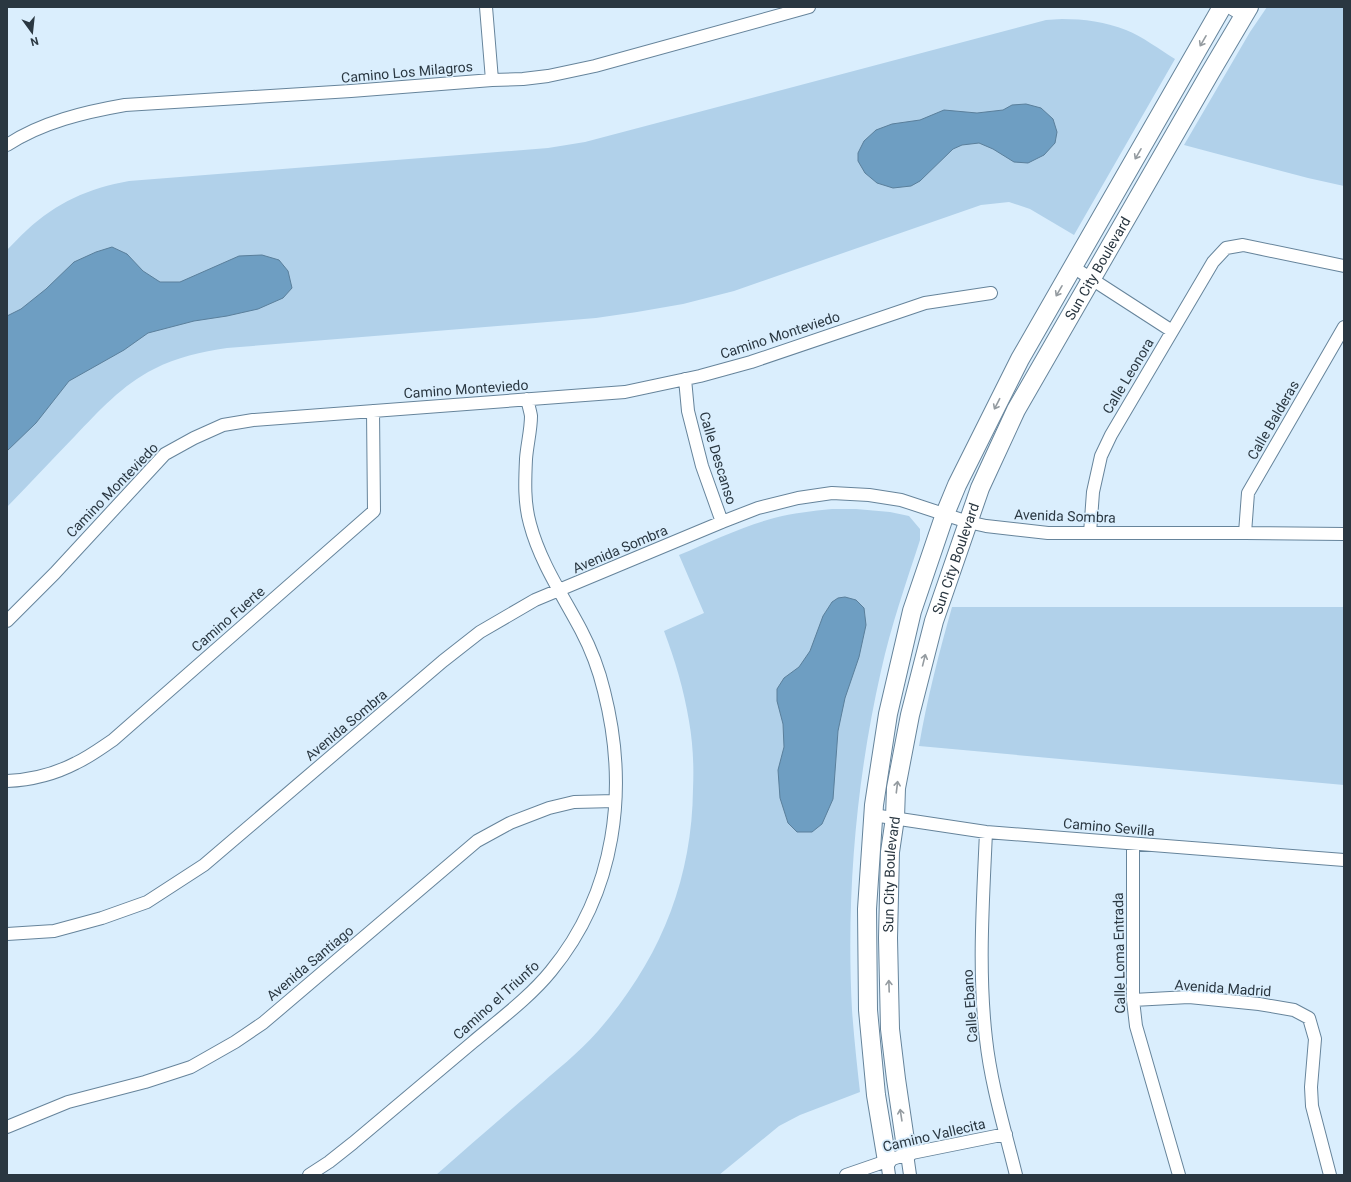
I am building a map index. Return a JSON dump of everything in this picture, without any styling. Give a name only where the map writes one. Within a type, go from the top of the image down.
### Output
[{"type":"street","points":[[486,7],[492,80]]},
{"type":"street","name":"Camino Los Milagros","points":[[7,145],[35,130],[57,122],[95,110],[125,105],[351,91],[548,76],[595,66],[809,7]]},
{"type":"street","name":"Sun City Boulevard","points":[[888,1168],[876,1095],[868,1010],[868,909],[873,815],[888,714],[910,618],[945,514],[957,485],[1020,359],[1222,7]]},
{"type":"street","name":"Sun City Boulevard","points":[[910,1175],[890,1029],[888,938],[890,852],[895,818],[896,788],[910,715],[934,621],[980,488],[1016,410],[1206,80],[1241,10]]},
{"type":"street","name":"Calle Leonora","points":[[1090,533],[1093,492],[1101,456],[1111,435],[1213,262],[1226,248],[1243,245],[1344,266]]},
{"type":"street","points":[[1073,267],[1172,331]]},
{"type":"street","name":"Camino Monteviedo","points":[[7,621],[55,573],[165,454],[194,438],[223,425],[253,420],[625,392],[751,362],[925,303],[991,293]]},
{"type":"street","name":"Calle Balderas","points":[[1245,533],[1248,493],[1344,327]]},
{"type":"street","name":"Calle Descanso","points":[[684,379],[688,411],[702,466],[722,522]]},
{"type":"street","name":"Camino el Triunfo","points":[[309,1175],[329,1162],[353,1143],[518,1004],[550,972],[577,934],[596,896],[608,854],[614,823],[616,775],[613,744],[604,691],[595,662],[582,632],[559,591],[538,548],[531,527],[526,508],[525,486],[530,416],[527,399]]},
{"type":"street","name":"Camino Fuerte","points":[[7,781],[22,780],[48,774],[76,763],[113,740],[374,511],[373,411]]},
{"type":"street","name":"Avenida Sombra","points":[[7,934],[54,931],[102,918],[147,902],[204,865],[443,661],[480,632],[535,600],[758,508],[798,498],[832,493],[869,495],[901,500],[968,522],[1027,532],[1344,534]]},
{"type":"street","name":"Avenida Santiago","points":[[7,1127],[68,1102],[145,1082],[191,1067],[235,1042],[263,1023],[477,841],[510,823],[549,808],[574,802],[616,801]]},
{"type":"street","name":"Camino Sevilla","points":[[873,815],[986,832],[1344,860]]},
{"type":"street","name":"Calle Ebano","points":[[986,832],[982,919],[982,992],[986,1038],[992,1080],[1016,1175]]},
{"type":"street","name":"Calle Loma Entrada","points":[[1133,844],[1133,1000],[1136,1026],[1179,1175]]},
{"type":"street","name":"Avenida Madrid","points":[[1133,1000],[1189,997],[1259,1004],[1294,1010],[1308,1018],[1314,1039],[1311,1087],[1312,1106],[1330,1175]]},
{"type":"street","name":"Camino Vallecita","points":[[846,1175],[888,1168],[907,1154],[1006,1134]]},
{"type":"shaded area","points":[[1267,7],[1344,7],[1344,186],[1184,145],[1250,32]]},
{"type":"shaded area","points":[[1062,19],[1095,22],[1118,27],[1139,36],[1175,59],[1074,235],[1030,209],[1009,202],[981,205],[734,291],[683,304],[596,318],[227,348],[208,351],[171,361],[142,375],[121,391],[93,417],[7,507],[7,250],[38,220],[61,204],[87,192],[129,181],[548,148],[585,142],[1046,20]]},
{"type":"shaded area","points":[[1026,104],[1041,108],[1053,119],[1057,132],[1055,143],[1044,155],[1028,163],[1014,162],[993,149],[979,143],[962,145],[953,149],[920,181],[911,186],[893,188],[877,183],[865,173],[858,161],[858,153],[864,141],[876,130],[892,124],[920,120],[944,110],[977,113],[1003,110],[1012,105]]},
{"type":"shaded area","points":[[112,247],[127,254],[143,271],[160,282],[180,282],[239,256],[262,255],[279,260],[288,271],[292,288],[283,298],[258,309],[194,321],[148,333],[124,350],[69,381],[36,423],[7,451],[7,316],[21,309],[46,289],[74,262],[96,252]]},
{"type":"shaded area","points":[[856,509],[890,512],[909,516],[920,529],[920,540],[894,621],[881,671],[872,713],[859,797],[852,882],[850,968],[852,1010],[860,1092],[800,1115],[779,1126],[719,1175],[436,1175],[567,1062],[598,1031],[620,1004],[638,977],[655,948],[668,919],[679,888],[686,856],[691,823],[693,755],[685,698],[664,631],[704,613],[679,555],[726,535],[774,518],[810,511]]},
{"type":"shaded area","points":[[845,597],[856,600],[864,608],[866,625],[859,657],[845,698],[838,731],[833,799],[822,824],[812,832],[797,832],[788,823],[780,798],[778,770],[784,747],[783,724],[777,701],[777,689],[784,678],[799,667],[810,651],[823,616],[832,602],[838,598]]},
{"type":"shaded area","points":[[952,607],[1344,607],[1344,785],[919,746],[942,642]]}]
